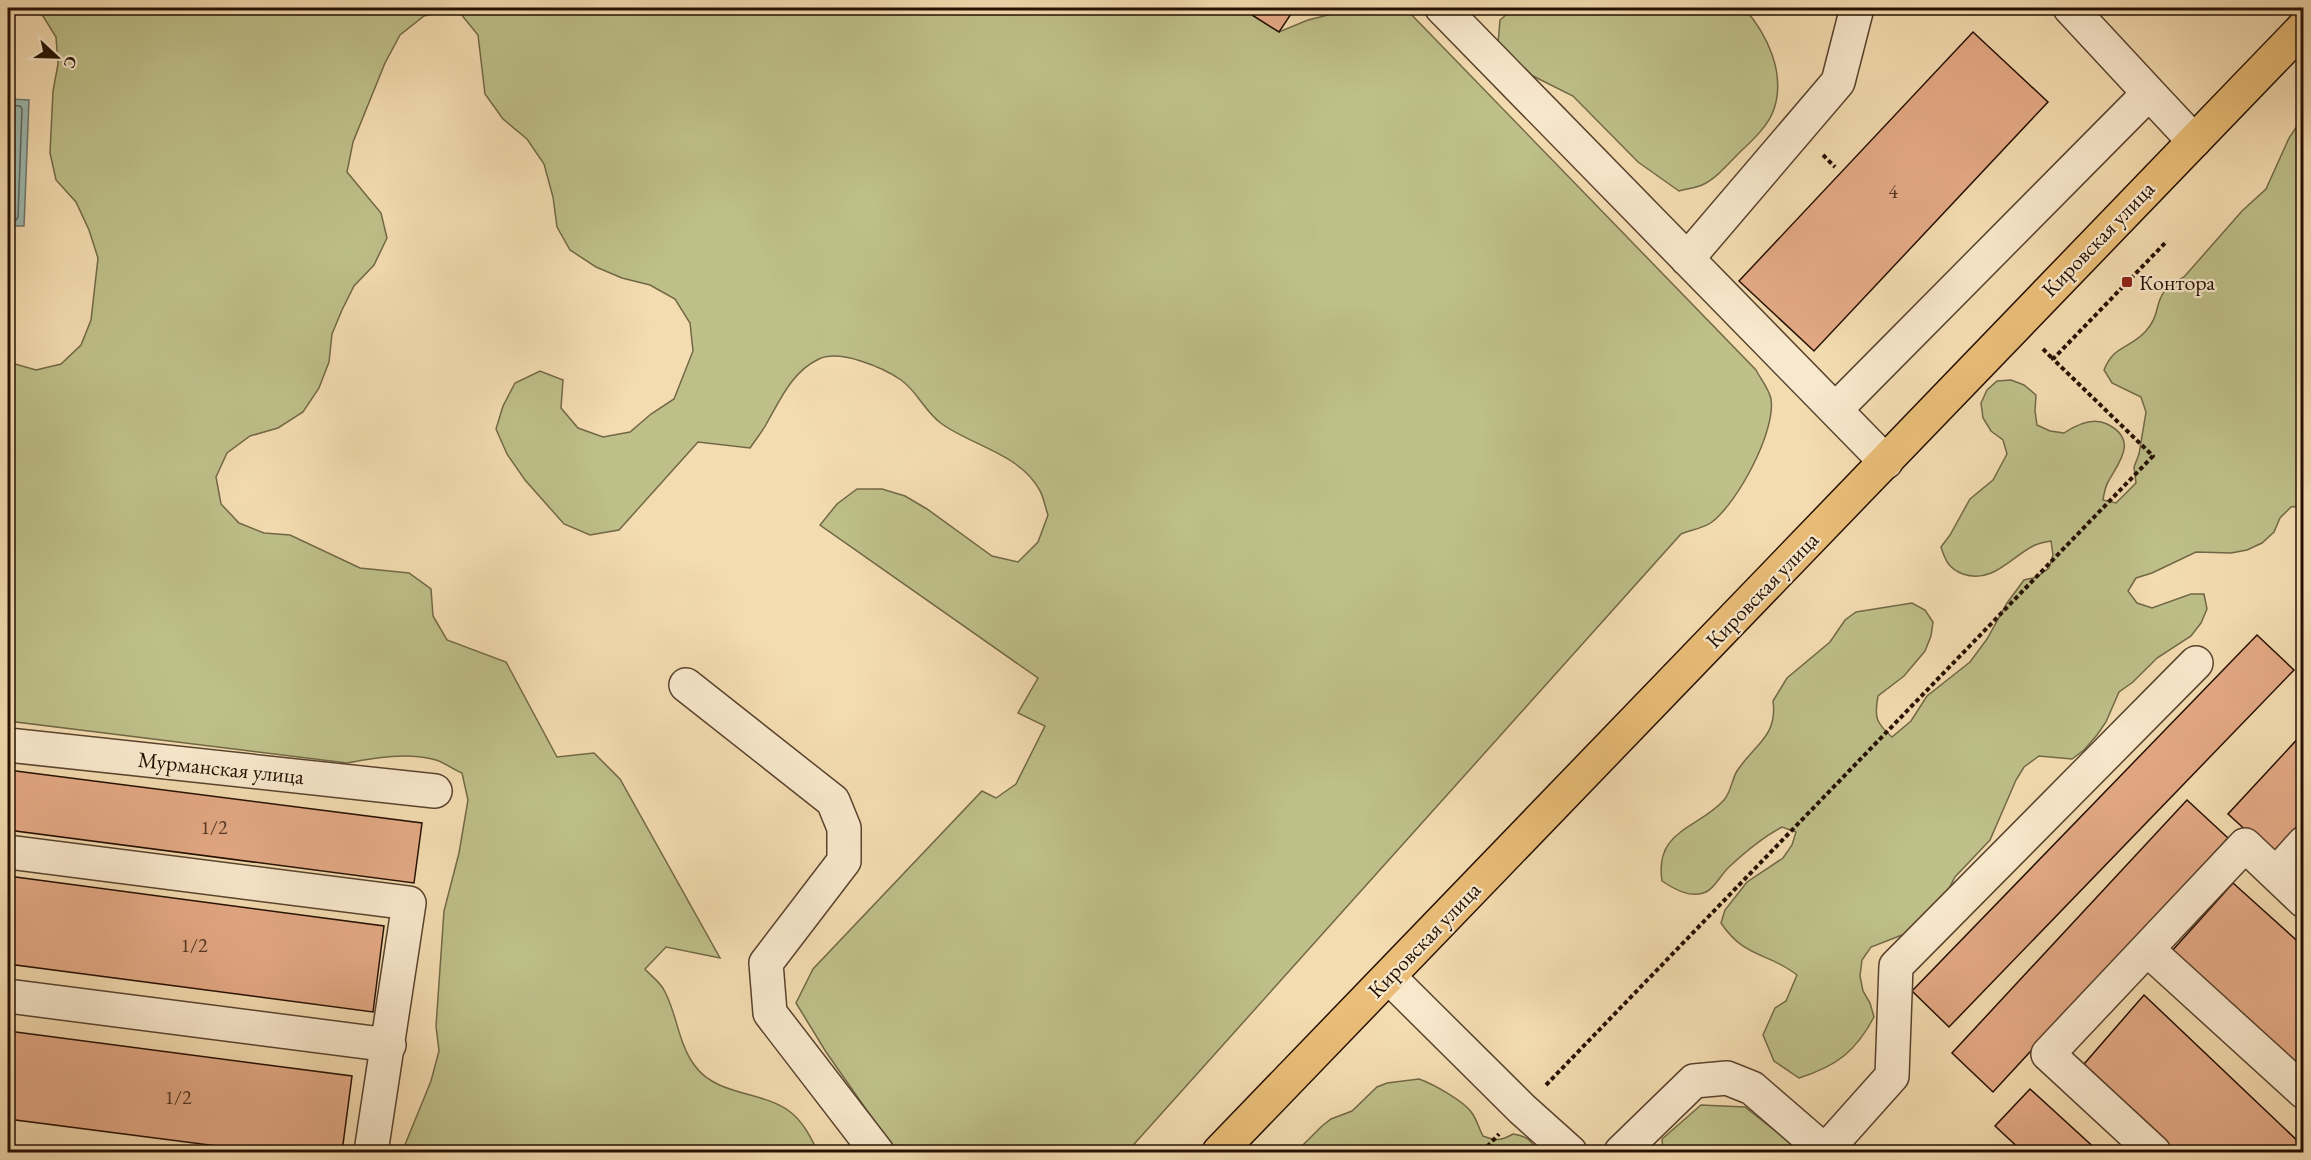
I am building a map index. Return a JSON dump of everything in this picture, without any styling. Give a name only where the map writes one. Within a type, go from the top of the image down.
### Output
[{"type":"main road","name":"Кировская улица","points":[[1219,1152],[2304,27]]},
{"type":"lane","points":[[1442,8],[1886,462]]},
{"type":"lane","points":[[1687,259],[1838,82],[1857,8]]},
{"type":"lane","points":[[2070,8],[2193,141]]},
{"type":"lane","points":[[1836,409],[2149,93]]},
{"type":"lane","points":[[1621,1152],[1694,1081],[1726,1078],[1752,1088],[1825,1152],[1892,1076],[1896,966],[2196,663]]},
{"type":"lane","points":[[686,685],[833,801],[844,828],[844,861],[766,963],[770,1013],[877,1152]]},
{"type":"lane","name":"Мурманская улица","points":[[8,745],[435,791]]},
{"type":"lane","points":[[2276,874],[2304,843]]},
{"type":"lane","points":[[2154,1152],[2048,1054],[2245,845],[2304,901]]},
{"type":"lane","points":[[8,852],[409,903],[371,1152]]},
{"type":"lane","points":[[2147,949],[2304,1092]]},
{"type":"lane","points":[[1389,977],[1522,1109],[1570,1152]]},
{"type":"lane","points":[[8,996],[389,1045]]},
{"type":"path","points":[[1482,1152],[2153,456],[2053,359],[2167,241]]},
{"type":"green space","points":[[38,8],[456,8],[424,16],[400,35],[385,63],[353,142],[347,172],[381,213],[387,238],[374,265],[354,286],[342,310],[332,334],[329,362],[319,388],[303,412],[278,428],[250,436],[227,453],[216,477],[221,504],[239,523],[264,533],[290,535],[360,568],[409,573],[431,589],[433,616],[447,640],[506,662],[557,757],[594,753],[620,779],[720,958],[666,947],[645,969],[664,990],[689,1057],[704,1076],[715,1083],[766,1100],[789,1111],[802,1125],[818,1152],[402,1152],[431,1081],[439,1051],[436,1026],[444,911],[459,853],[468,800],[462,773],[439,761],[414,756],[347,763],[8,721],[8,362],[36,370],[61,364],[81,345],[91,320],[98,258],[89,230],[76,202],[56,180],[50,153],[53,91],[58,64],[56,37]]},
{"type":"green space","points":[[456,8],[1241,8],[1279,32],[1308,20],[1348,8],[1405,8],[1756,370],[1771,399],[1768,429],[1753,465],[1733,499],[1722,512],[1709,524],[1681,534],[1127,1152],[896,1152],[826,1052],[796,1003],[813,969],[982,791],[996,798],[1016,784],[1045,726],[1018,713],[1038,678],[820,525],[837,504],[857,489],[882,489],[905,496],[927,509],[992,556],[1018,562],[1038,542],[1048,515],[1042,495],[1020,467],[942,424],[901,380],[861,361],[838,356],[819,359],[795,378],[750,448],[698,442],[619,530],[590,535],[564,524],[525,480],[507,454],[496,429],[503,406],[515,383],[540,371],[563,380],[561,408],[578,428],[603,437],[630,432],[651,414],[674,399],[693,351],[690,323],[675,299],[650,285],[622,278],[596,267],[570,250],[557,227],[553,197],[544,164],[527,139],[503,119],[485,94],[478,35]]},
{"type":"green space","points":[[1514,8],[1744,8],[1767,42],[1776,68],[1777,95],[1772,115],[1760,132],[1717,175],[1702,185],[1679,191],[1638,162],[1573,96],[1531,75],[1513,60],[1498,43],[1500,20]]},
{"type":"green space","points":[[2303,122],[2303,506],[2291,507],[2280,518],[2274,532],[2262,543],[2247,550],[2231,553],[2196,552],[2136,578],[2128,591],[2137,603],[2152,608],[2191,594],[2204,594],[2207,609],[2201,623],[2191,636],[2157,658],[2133,682],[2119,692],[2106,722],[2084,750],[2072,759],[2039,756],[2024,767],[1990,840],[1955,877],[1947,892],[1915,925],[1902,935],[1871,947],[1862,960],[1860,976],[1863,991],[1874,1017],[1860,1039],[1835,1062],[1799,1078],[1774,1061],[1763,1035],[1775,1008],[1786,1001],[1797,975],[1739,943],[1721,923],[1725,910],[1747,882],[1783,858],[1792,845],[1796,832],[1782,827],[1768,836],[1729,867],[1710,890],[1700,894],[1683,892],[1662,881],[1661,864],[1665,851],[1680,832],[1714,810],[1724,800],[1737,771],[1768,732],[1774,713],[1773,701],[1787,678],[1830,642],[1845,620],[1856,612],[1912,603],[1925,610],[1933,622],[1925,651],[1904,676],[1878,696],[1876,715],[1882,728],[1892,737],[1911,721],[1927,696],[1970,662],[2024,580],[2037,577],[2049,568],[2053,555],[2051,541],[2033,546],[1992,573],[1983,576],[1958,572],[1946,560],[1941,547],[1970,499],[1993,480],[2007,454],[2003,440],[1991,431],[1983,418],[1981,403],[1987,390],[1997,381],[2011,380],[2024,385],[2036,395],[2037,425],[2050,431],[2064,433],[2079,425],[2096,421],[2117,430],[2122,437],[2124,452],[2107,484],[2103,500],[2116,503],[2136,483],[2134,467],[2139,454],[2146,412],[2141,397],[2112,383],[2104,370],[2117,351],[2145,332],[2155,317],[2165,291],[2184,277],[2242,211],[2266,189],[2289,138],[2297,126]]},
{"type":"green space","points":[[1419,1079],[1448,1093],[1468,1108],[1483,1136],[1498,1140],[1513,1134],[1522,1136],[1533,1144],[1537,1152],[1296,1152],[1322,1126],[1331,1119],[1352,1111],[1377,1087],[1387,1083]]},
{"type":"green space","points":[[1701,1105],[1745,1107],[1802,1152],[1745,1152],[1741,1150],[1739,1152],[1663,1152],[1662,1139]]},
{"type":"water","points":[[8,99],[29,100],[24,226],[8,226]]},
{"type":"building","points":[[1241,8],[1295,8],[1279,32]]},
{"type":"building","points":[[1973,32],[2048,102],[1814,351],[1739,281]]},
{"type":"building","points":[[2257,635],[2294,670],[1949,1027],[1912,991]]},
{"type":"building","points":[[2304,732],[2304,819],[2272,854],[2228,814]]},
{"type":"building","points":[[8,770],[422,823],[414,883],[8,830]]},
{"type":"building","points":[[2187,800],[2228,838],[1993,1092],[1952,1053]]},
{"type":"building","points":[[8,876],[384,926],[373,1012],[8,964]]},
{"type":"building","points":[[2233,883],[2304,947],[2304,1072],[2171,952]]},
{"type":"building","points":[[2144,995],[2304,1147],[2304,1152],[2166,1152],[2078,1071]]},
{"type":"building","points":[[8,1031],[352,1076],[342,1152],[264,1152],[8,1119]]},
{"type":"building","points":[[2030,1089],[2099,1152],[2023,1152],[1995,1126]]},
{"type":"place","name":"Контора","points":[[2127,282]]}]
